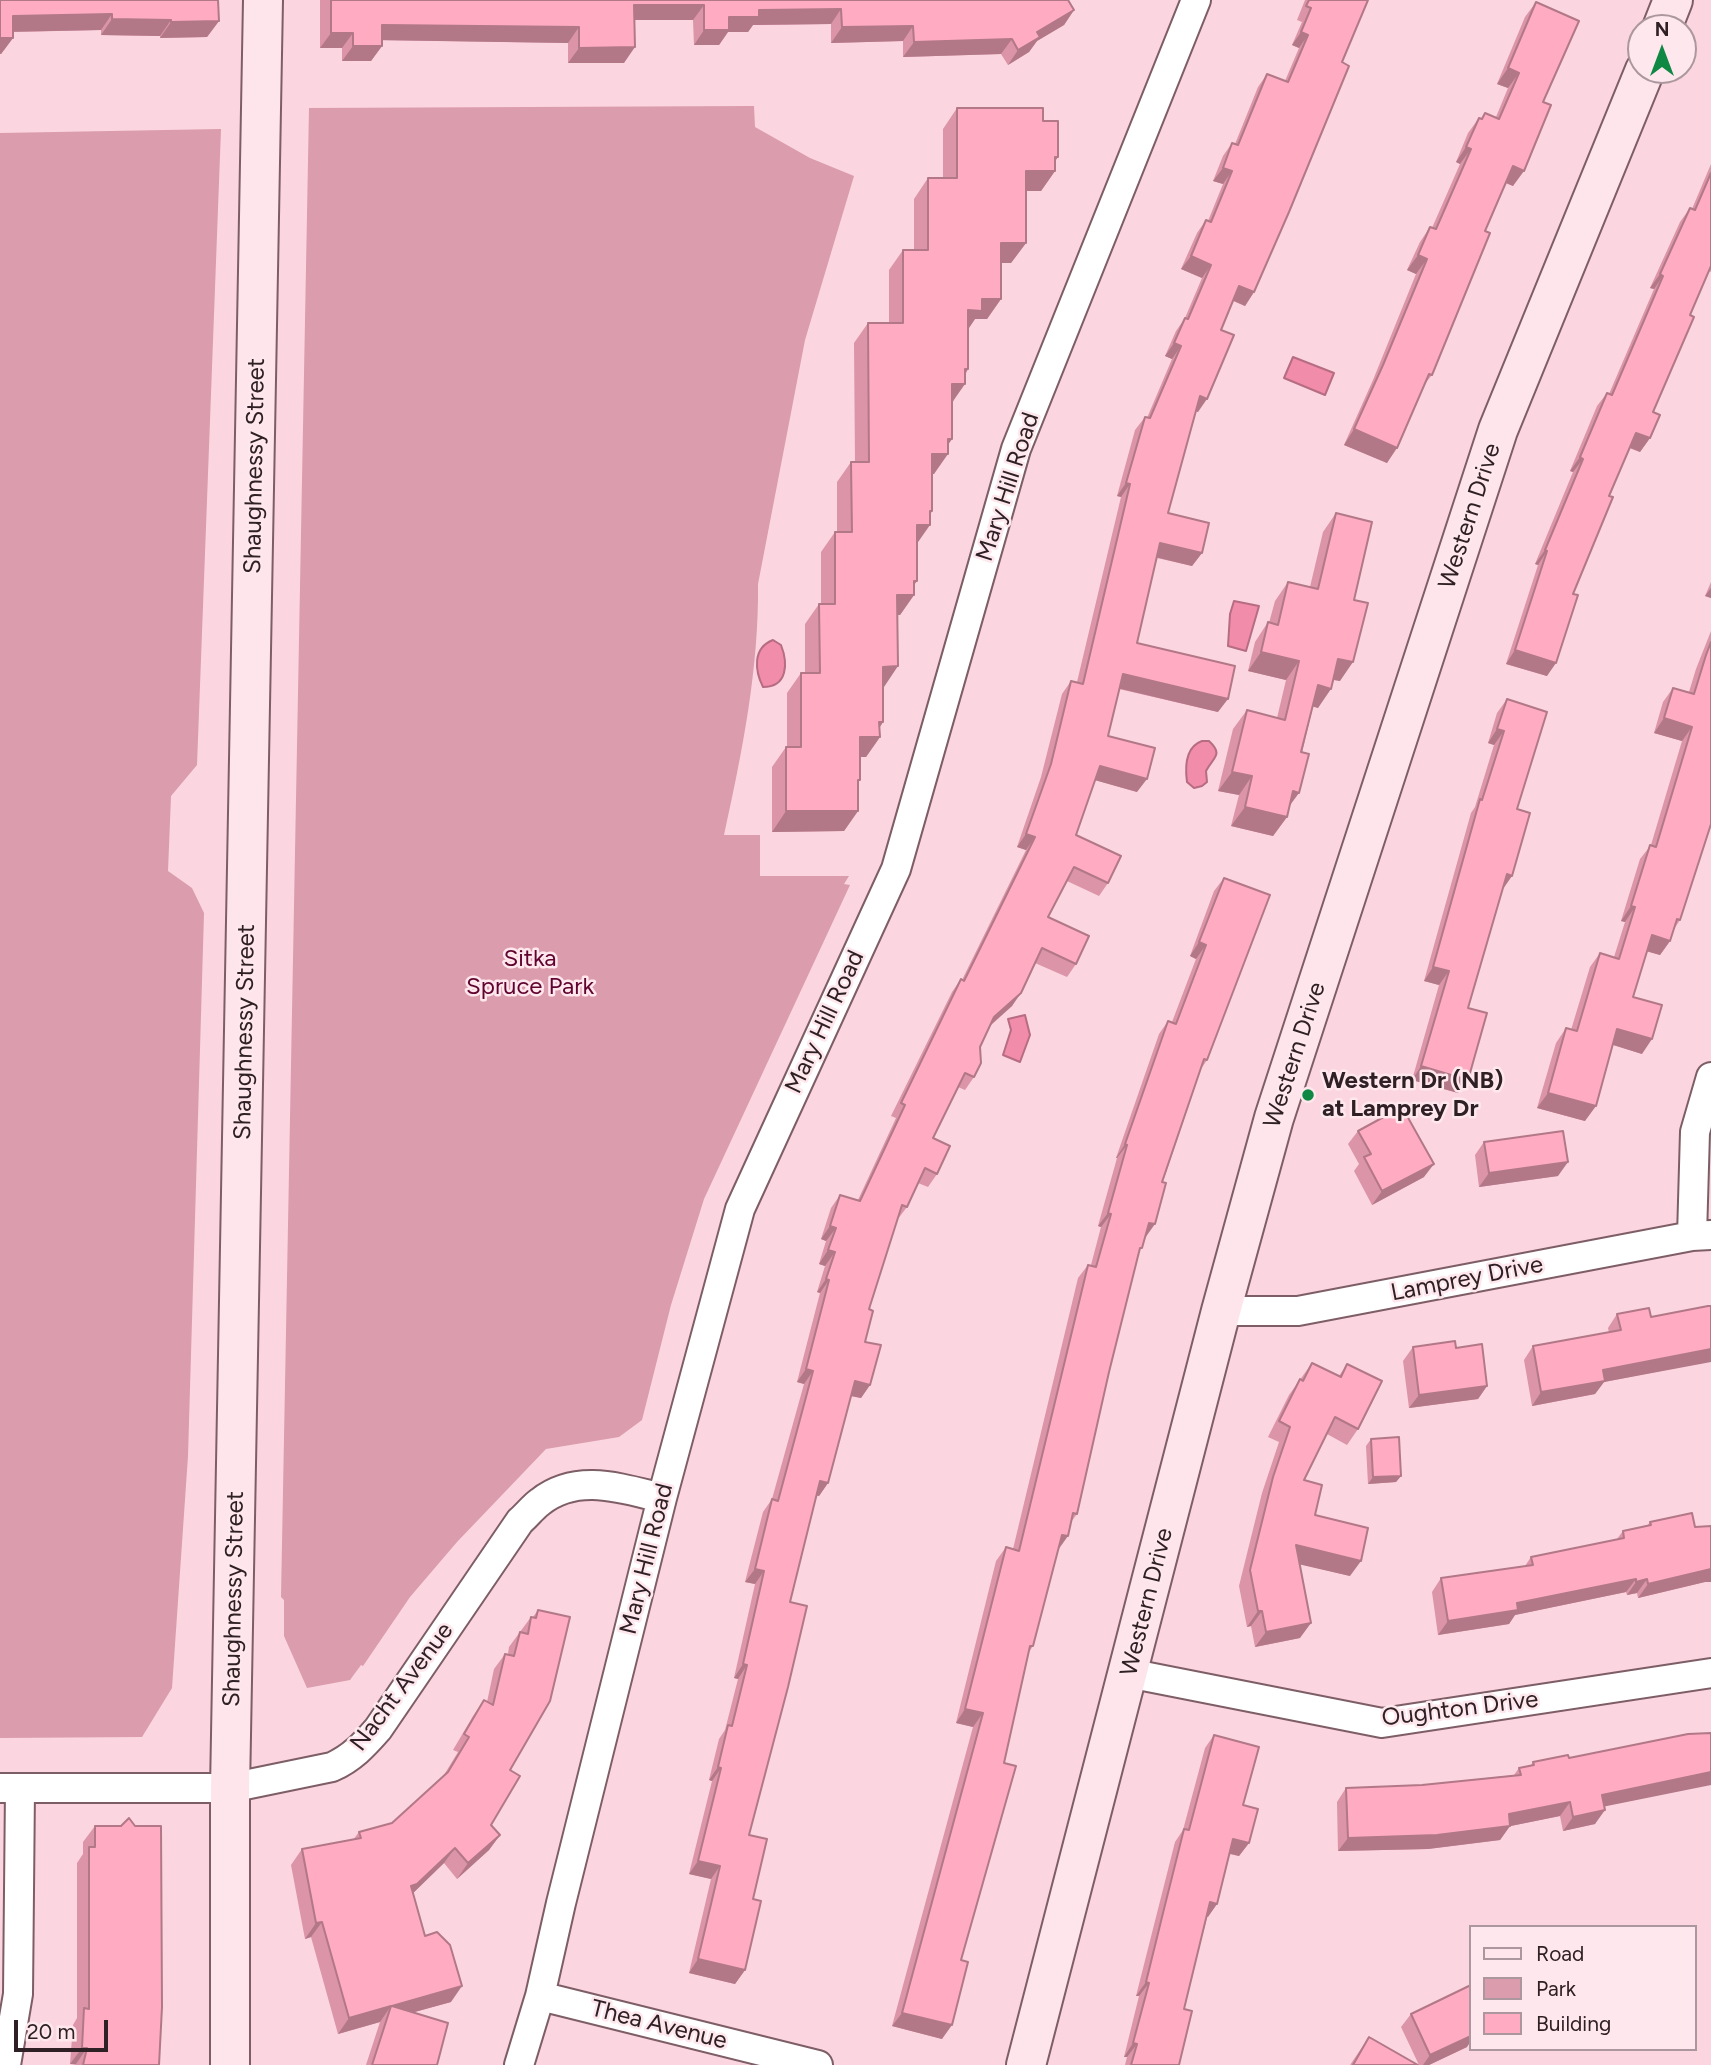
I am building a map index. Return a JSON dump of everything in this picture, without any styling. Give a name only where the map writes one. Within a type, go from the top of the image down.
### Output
[{"type":"street","name":"Shaughnessy Street","points":[[230,2065],[230,1788],[263,0]]},
{"type":"street","name":"Mary Hill Road","points":[[519,2065],[540,1996],[662,1498],[740,1209],[896,869],[1016,449],[1196,0]]},
{"type":"street","name":"Western Drive","points":[[1026,2065],[1221,1311],[1274,1118],[1498,430],[1639,84]]},
{"type":"street","points":[[1702,1235],[1695,1132],[1711,1077]]},
{"type":"street","name":"Lamprey Drive","points":[[1221,1311],[1298,1311],[1702,1235]]},
{"type":"street","name":"Nacht Avenue","points":[[10,1788],[230,1788],[332,1767],[347,1760],[360,1749],[378,1728],[520,1521],[541,1501],[564,1488],[584,1484],[604,1485],[662,1498]]},
{"type":"street","name":"Oughton Drive","points":[[1128,1674],[1382,1723],[1711,1673]]},
{"type":"street","points":[[6,2065],[18,1994],[10,1788]]},
{"type":"street","name":"Thea Avenue","points":[[540,1996],[818,2065]]},
{"type":"green space","name":"Sitka Spruce Park","points":[[754,106],[755,127],[810,158],[854,176],[805,340],[758,584],[752,679],[743,742],[724,835],[760,835],[760,876],[849,876],[844,884],[850,885],[704,1199],[671,1305],[642,1420],[619,1437],[546,1449],[457,1542],[410,1597],[363,1666],[361,1665],[350,1680],[307,1688],[284,1636],[284,1600],[281,1597],[309,108]]},
{"type":"green space","points":[[221,129],[197,765],[171,796],[168,871],[192,888],[204,913],[188,1456],[172,1688],[142,1737],[0,1738],[0,133]]},
{"type":"shaded area","points":[[1293,357],[1334,373],[1325,395],[1284,378]]},
{"type":"shaded area","points":[[1234,601],[1259,606],[1246,651],[1228,646],[1230,614]]},
{"type":"shaded area","points":[[773,640],[781,645],[785,659],[784,673],[777,683],[763,687],[758,674],[758,654],[761,648]]},
{"type":"shaded area","points":[[1202,741],[1209,741],[1216,753],[1206,771],[1207,782],[1194,788],[1187,782],[1187,758],[1192,748]]},
{"type":"shaded area","points":[[1025,1015],[1030,1035],[1020,1062],[1003,1055],[1011,1030],[1008,1019]]},
{"type":"building","points":[[0,0],[218,0],[219,21],[112,19],[112,14],[13,16],[13,38],[0,38]]},
{"type":"building","points":[[331,0],[1068,0],[1074,10],[1037,32],[1040,37],[1018,50],[1012,39],[914,42],[913,26],[842,27],[841,9],[759,10],[759,17],[729,17],[729,30],[704,30],[704,5],[634,5],[635,47],[579,48],[579,27],[382,25],[382,46],[353,46],[353,33],[331,33]]},
{"type":"building","points":[[1309,0],[1368,0],[1342,62],[1349,66],[1289,212],[1254,292],[1239,286],[1221,330],[1234,335],[1207,399],[1200,396],[1168,513],[1209,523],[1202,553],[1160,543],[1137,643],[1235,666],[1228,699],[1123,674],[1108,736],[1155,748],[1147,779],[1100,766],[1076,835],[1121,856],[1108,883],[1074,867],[1048,917],[1089,936],[1076,964],[1042,948],[1021,993],[994,1017],[980,1047],[981,1063],[974,1077],[965,1073],[933,1138],[950,1146],[937,1174],[925,1168],[907,1207],[902,1205],[869,1309],[873,1311],[865,1342],[881,1345],[870,1385],[855,1381],[828,1483],[820,1481],[790,1602],[807,1606],[749,1835],[767,1839],[753,1899],[761,1901],[745,1970],[698,1959],[720,1866],[698,1861],[721,1768],[718,1767],[728,1725],[732,1726],[747,1665],[743,1664],[764,1571],[755,1569],[772,1499],[778,1501],[813,1371],[806,1369],[829,1280],[826,1279],[835,1252],[828,1250],[836,1228],[830,1226],[840,1195],[860,1201],[905,1105],[901,1103],[961,979],[964,981],[1035,837],[1026,834],[1051,764],[1071,681],[1083,684],[1130,484],[1126,483],[1145,417],[1150,418],[1181,346],[1174,343],[1185,318],[1188,319],[1211,265],[1191,256],[1206,220],[1211,222],[1232,171],[1223,168],[1232,143],[1238,145],[1267,74],[1288,82],[1308,35],[1301,32],[1311,8],[1306,6]]},
{"type":"building","points":[[1536,2],[1579,21],[1543,102],[1551,105],[1524,171],[1513,166],[1485,231],[1490,233],[1432,375],[1429,374],[1397,448],[1354,429],[1427,259],[1418,255],[1430,227],[1436,229],[1471,149],[1466,147],[1479,118],[1482,119],[1485,113],[1499,119],[1519,73],[1508,68]]},
{"type":"building","points":[[957,108],[1043,108],[1043,121],[1058,121],[1058,157],[1055,157],[1055,171],[1026,171],[1026,243],[1001,243],[1001,299],[982,299],[982,311],[968,310],[968,369],[965,369],[965,384],[952,384],[952,439],[948,439],[948,454],[932,454],[932,511],[930,525],[917,525],[917,581],[914,581],[914,595],[897,595],[898,666],[883,667],[883,722],[879,722],[880,737],[860,737],[858,811],[786,811],[786,747],[801,747],[801,673],[820,673],[819,604],[835,604],[835,532],[852,532],[851,462],[869,462],[868,323],[903,323],[903,250],[928,250],[928,178],[957,178]]},
{"type":"building","points":[[1711,173],[1711,266],[1690,315],[1694,317],[1653,412],[1660,415],[1650,438],[1636,433],[1609,496],[1613,497],[1573,594],[1578,595],[1556,663],[1515,650],[1547,551],[1545,550],[1583,459],[1580,457],[1607,393],[1612,395],[1663,276],[1660,274],[1690,208],[1695,210]]},
{"type":"building","points":[[1336,513],[1372,522],[1354,600],[1368,603],[1353,662],[1338,659],[1331,689],[1318,685],[1301,752],[1309,754],[1299,793],[1293,791],[1287,817],[1245,807],[1252,776],[1232,772],[1247,710],[1285,720],[1299,661],[1261,652],[1268,622],[1278,625],[1288,582],[1318,589]]},
{"type":"building","points":[[1711,642],[1711,824],[1680,920],[1677,919],[1670,941],[1652,935],[1633,997],[1662,1005],[1652,1039],[1617,1029],[1596,1106],[1548,1093],[1566,1028],[1577,1031],[1600,953],[1619,959],[1635,907],[1631,906],[1650,845],[1656,847],[1692,727],[1664,718],[1673,688],[1694,694]]},
{"type":"building","points":[[1507,699],[1547,712],[1517,809],[1530,813],[1512,876],[1507,874],[1468,1008],[1487,1013],[1468,1080],[1421,1066],[1449,971],[1433,967],[1480,799],[1482,800],[1504,731],[1497,729]]},
{"type":"building","points":[[1224,878],[1270,895],[1207,1060],[1204,1059],[1162,1182],[1166,1183],[1155,1224],[1149,1223],[1140,1248],[1077,1514],[1073,1513],[1068,1536],[1062,1535],[1033,1646],[1030,1646],[1004,1763],[1016,1766],[961,1960],[968,1962],[952,2025],[902,2013],[983,1713],[965,1709],[1006,1547],[1019,1551],[1088,1265],[1096,1267],[1111,1214],[1108,1213],[1127,1145],[1125,1144],[1168,1021],[1176,1024],[1206,945],[1199,942]]},
{"type":"building","points":[[1402,1107],[1434,1164],[1382,1191],[1364,1157],[1371,1154],[1358,1131]]},
{"type":"building","points":[[1563,1131],[1568,1162],[1489,1173],[1484,1142]]},
{"type":"building","points":[[1711,1306],[1711,1349],[1603,1370],[1605,1381],[1541,1392],[1533,1346],[1621,1330],[1617,1314],[1649,1308],[1651,1317]]},
{"type":"building","points":[[1455,1341],[1456,1348],[1482,1344],[1487,1386],[1419,1395],[1413,1347]]},
{"type":"building","points":[[1312,1363],[1341,1377],[1347,1364],[1382,1381],[1358,1429],[1335,1417],[1304,1480],[1322,1485],[1315,1515],[1368,1528],[1361,1561],[1296,1545],[1311,1623],[1266,1632],[1262,1611],[1258,1611],[1250,1570],[1273,1477],[1290,1427],[1279,1421],[1300,1379],[1303,1381]]},
{"type":"building","points":[[1399,1437],[1401,1476],[1373,1477],[1371,1439]]},
{"type":"building","points":[[1692,1513],[1695,1527],[1711,1526],[1711,1569],[1648,1584],[1647,1579],[1636,1582],[1636,1579],[1517,1603],[1518,1610],[1448,1621],[1441,1578],[1533,1565],[1531,1557],[1624,1538],[1623,1531]]},
{"type":"building","points":[[538,1610],[570,1617],[550,1701],[510,1770],[520,1776],[491,1825],[500,1835],[468,1863],[455,1848],[417,1884],[411,1886],[425,1936],[437,1932],[450,1945],[462,1986],[392,2006],[448,2023],[437,2065],[372,2065],[391,2006],[349,2018],[322,1922],[316,1923],[302,1849],[361,1838],[359,1832],[392,1823],[448,1772],[469,1737],[464,1734],[484,1700],[493,1705],[505,1654],[514,1656],[520,1632],[528,1634],[531,1617],[536,1618]]},
{"type":"building","points":[[1711,1733],[1711,1772],[1602,1795],[1605,1810],[1573,1817],[1570,1802],[1509,1814],[1510,1826],[1437,1835],[1348,1838],[1346,1788],[1422,1785],[1521,1775],[1519,1768],[1534,1765],[1533,1762],[1568,1755],[1569,1758],[1688,1734]]},
{"type":"building","points":[[1214,1735],[1259,1747],[1243,1805],[1258,1809],[1249,1843],[1233,1839],[1217,1904],[1210,1902],[1184,2009],[1192,2011],[1179,2065],[1131,2065],[1137,2044],[1133,2043],[1149,1983],[1146,1982],[1184,1829],[1189,1830]]},
{"type":"building","points":[[129,1818],[135,1826],[161,1826],[162,2007],[159,2065],[83,2065],[87,2048],[82,2048],[84,2008],[89,2009],[89,1847],[95,1847],[95,1826],[121,1826]]},
{"type":"building","points":[[1470,1985],[1470,2036],[1430,2055],[1411,2014]]},
{"type":"building","points":[[1369,2037],[1418,2065],[1353,2065]]},
{"type":"place","name":"Western Dr (NB) at Lamprey Dr","points":[[1308,1095]]}]
